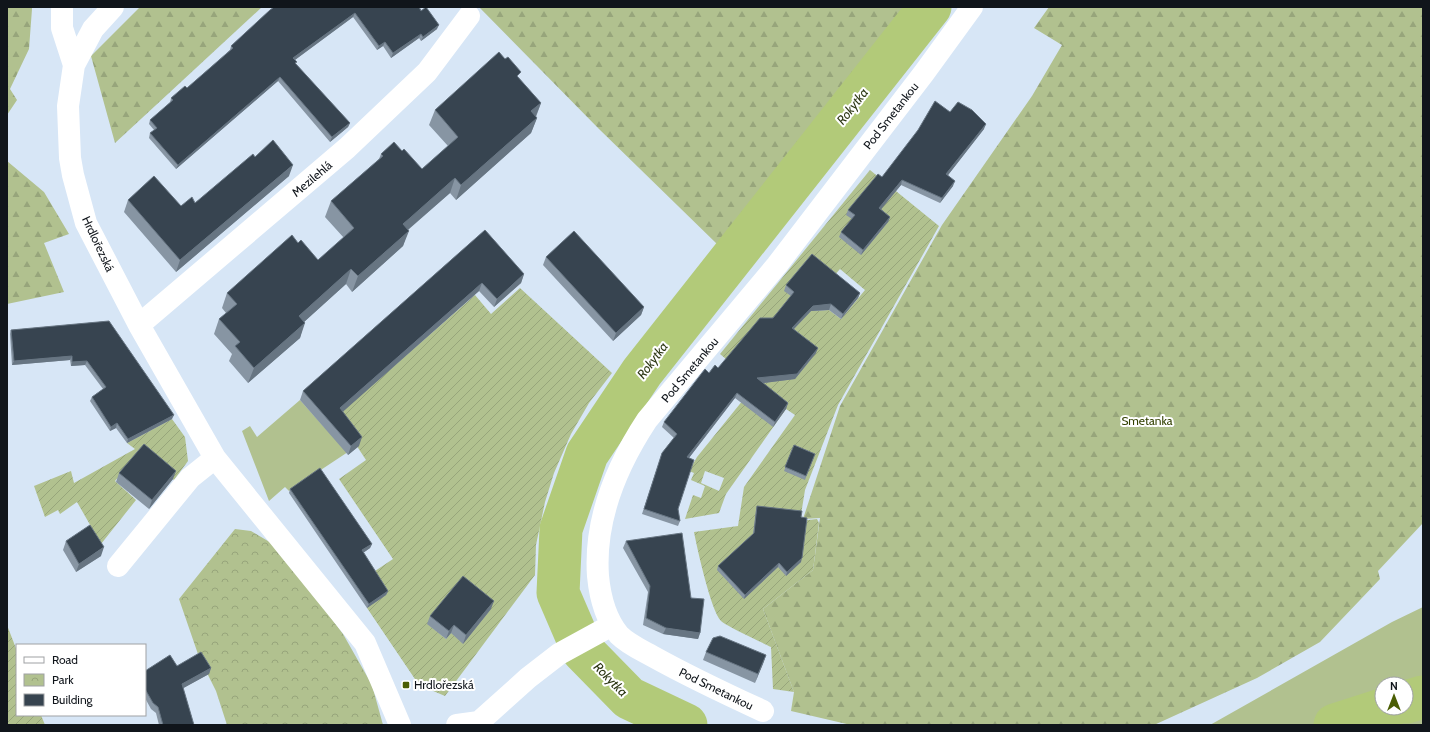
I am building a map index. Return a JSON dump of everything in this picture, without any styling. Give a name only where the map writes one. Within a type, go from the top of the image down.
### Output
[{"type":"street","name":"Hrdlořezská","points":[[62,7],[62,28],[74,64],[68,106],[70,158],[86,223],[139,326],[215,458],[365,643],[400,725]]},
{"type":"street","points":[[74,64],[93,29],[113,7]]},
{"type":"street","name":"Pod Smetankou","points":[[763,711],[690,677],[606,628],[599,586],[597,556],[599,533],[604,508],[611,488],[633,442],[647,420],[777,265],[924,73],[972,7]]},
{"type":"street","name":"Mezilehlá","points":[[139,326],[348,148],[427,72],[469,16]]},
{"type":"street","points":[[118,566],[190,478],[215,458]]},
{"type":"street","points":[[457,725],[480,723],[528,678],[560,654],[606,628]]},
{"type":"green space","points":[[7,7],[32,7],[32,9],[29,49],[10,89],[17,100],[7,115]]},
{"type":"green space","points":[[140,7],[262,7],[115,143],[91,56]]},
{"type":"green space","points":[[479,7],[905,7],[717,244],[599,129]]},
{"type":"green space","name":"Smetanka","points":[[1049,7],[1423,7],[1423,523],[1378,571],[1380,579],[1320,642],[1257,678],[1154,725],[851,725],[791,711],[794,692],[763,609],[813,570],[820,518],[803,519],[840,406],[942,225],[1032,96],[1062,45],[1034,28]]},
{"type":"green space","points":[[7,161],[44,192],[69,234],[44,243],[64,292],[7,304]]},
{"type":"green space","points":[[870,170],[939,226],[838,405],[805,490],[800,521],[817,519],[819,523],[813,570],[763,609],[794,692],[773,689],[771,647],[725,624],[717,615],[705,579],[694,532],[738,526],[744,487],[795,415],[786,409],[726,494],[719,513],[685,519],[693,495],[701,498],[705,486],[691,480],[694,473],[689,471],[697,457],[756,384],[720,354]],"holes":[[[840,269],[865,290],[841,319],[829,310],[811,311],[794,299],[833,277]],[[705,471],[724,478],[719,491],[701,483]]]},
{"type":"green space","points":[[520,288],[612,373],[589,403],[571,434],[554,473],[545,502],[536,545],[535,575],[445,696],[419,685],[367,608],[372,573],[393,559],[339,479],[366,460],[337,416],[475,295],[491,314]],"holes":[[[491,609],[451,633],[446,639],[428,624]]]},
{"type":"green space","points":[[300,400],[324,427],[357,446],[289,491],[285,487],[269,501],[242,431],[250,426],[257,437]]},
{"type":"green space","points":[[172,419],[185,437],[188,461],[174,480],[141,451],[115,481],[136,500],[101,544],[77,502],[60,514],[58,510],[45,517],[34,486],[71,471],[74,483],[135,449],[127,443]]},
{"type":"green space","points":[[235,529],[251,531],[278,547],[293,566],[343,634],[372,685],[383,725],[227,725],[216,691],[199,657],[179,599]]},
{"type":"green space","points":[[1423,607],[1423,725],[1210,725],[1392,622]]},
{"type":"green space","points":[[7,625],[16,648],[16,716],[41,716],[45,725],[7,725]]},
{"type":"building","points":[[274,7],[419,7],[421,11],[426,7],[439,25],[423,37],[421,34],[393,53],[385,42],[379,46],[355,13],[293,58],[297,62],[295,63],[350,123],[332,137],[280,77],[178,165],[150,133],[157,128],[150,120],[173,100],[171,98],[185,86],[187,88],[233,48],[231,46]]},
{"type":"building","points":[[499,52],[505,59],[508,57],[521,72],[517,76],[541,103],[531,111],[537,118],[461,185],[455,178],[403,224],[409,231],[358,276],[351,269],[299,316],[305,323],[254,368],[235,346],[240,342],[219,319],[237,304],[227,293],[292,235],[298,243],[301,240],[318,260],[354,228],[331,201],[383,156],[381,154],[394,142],[402,151],[404,149],[422,169],[458,137],[435,110]]},
{"type":"building","points":[[935,101],[950,112],[958,102],[972,110],[986,124],[946,174],[955,181],[942,198],[902,180],[879,208],[890,217],[863,250],[841,232],[855,215],[848,210],[878,174],[882,177],[918,130]]},
{"type":"building","points":[[273,140],[293,165],[180,260],[128,200],[154,176],[181,206],[192,197],[195,203],[253,154],[255,157]]},
{"type":"building","points":[[485,230],[524,274],[497,299],[482,283],[340,408],[362,437],[351,446],[303,391]]},
{"type":"building","points":[[574,231],[644,307],[616,333],[546,257]]},
{"type":"building","points":[[812,254],[860,293],[843,314],[831,304],[813,306],[792,328],[818,348],[797,374],[757,378],[788,403],[775,422],[737,393],[687,457],[694,460],[678,509],[680,521],[644,509],[662,453],[677,434],[664,422],[705,369],[709,373],[715,365],[718,368],[760,318],[773,318],[794,292],[786,285]]},
{"type":"building","points":[[109,321],[174,415],[128,439],[117,423],[111,427],[92,397],[106,387],[87,361],[72,362],[72,356],[14,361],[11,330]]},
{"type":"building","points":[[144,444],[176,471],[152,500],[119,473]]},
{"type":"building","points":[[794,445],[815,454],[806,476],[785,467]]},
{"type":"building","points":[[320,468],[372,544],[362,550],[388,591],[369,604],[290,489]]},
{"type":"building","points":[[757,506],[802,511],[801,517],[807,518],[802,558],[787,572],[779,563],[745,595],[718,566],[754,533]]},
{"type":"building","points":[[90,525],[104,547],[79,564],[66,541]]},
{"type":"building","points":[[682,533],[691,598],[704,599],[700,633],[666,628],[646,618],[650,586],[626,541]]},
{"type":"building","points":[[463,576],[494,601],[466,635],[454,625],[449,631],[430,616]]},
{"type":"building","points":[[720,636],[766,655],[758,674],[706,652],[713,638]]},
{"type":"building","points":[[201,652],[211,668],[182,684],[194,725],[163,725],[158,707],[153,703],[146,691],[146,670],[170,655],[177,666]]},
{"type":"waterway","name":"Rokytka","points":[[686,725],[629,698],[583,651],[558,593],[561,529],[587,454],[642,372],[930,7]]},
{"type":"waterway","name":"Rokytka","points":[[1414,700],[1423,697]]},
{"type":"waterway","name":"Rokytka","points":[[1335,725],[1374,712]]},
{"type":"place","name":"Hrdlořezská","points":[[406,685]]}]
